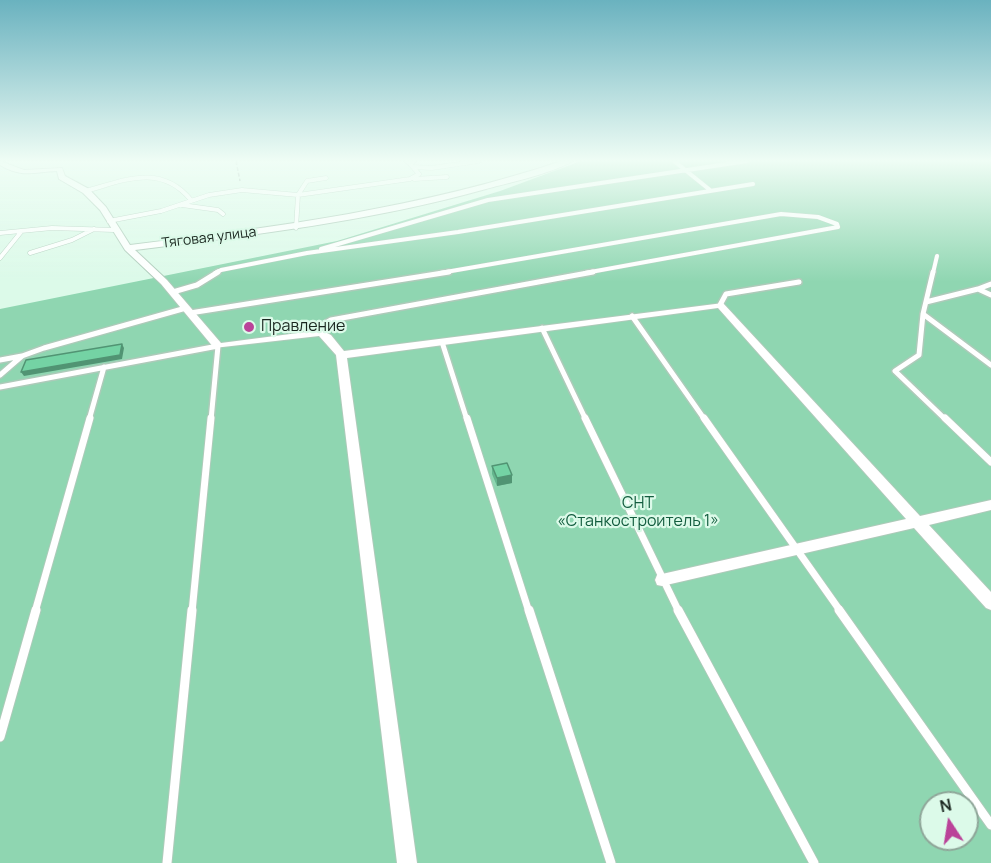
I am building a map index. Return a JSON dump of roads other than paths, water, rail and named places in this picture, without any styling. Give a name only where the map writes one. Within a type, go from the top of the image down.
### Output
[{"type":"street","points":[[97,201],[128,248],[173,292],[218,345],[321,333],[341,355],[406,863]]},
{"type":"street","name":"Тяговая улица","points":[[128,248],[296,228],[441,201]]},
{"type":"street","points":[[341,355],[720,305],[991,603]]},
{"type":"street","points":[[662,580],[991,506]]},
{"type":"lane","points":[[30,254],[72,240],[95,229],[189,201]]},
{"type":"lane","points":[[296,228],[298,201]]},
{"type":"lane","points":[[307,254],[484,201]]},
{"type":"lane","points":[[173,292],[197,285],[221,270],[307,254],[642,201]]},
{"type":"lane","points":[[182,205],[218,210],[223,214]]},
{"type":"lane","points":[[0,360],[188,310],[351,289],[781,214],[818,217],[837,224],[838,227],[331,320],[308,333]]},
{"type":"lane","points":[[0,233],[52,228],[95,229]]},
{"type":"lane","points":[[0,258],[21,232]]},
{"type":"lane","points":[[937,256],[923,314],[919,355],[895,371],[991,462]]},
{"type":"lane","points":[[720,305],[726,294],[799,282]]},
{"type":"lane","points":[[926,302],[991,284]]},
{"type":"lane","points":[[978,288],[991,295]]},
{"type":"lane","points":[[923,314],[991,365]]},
{"type":"lane","points":[[632,316],[991,825]]},
{"type":"lane","points":[[542,328],[662,580],[814,863]]},
{"type":"lane","points":[[442,342],[611,863]]},
{"type":"lane","points":[[0,387],[218,345],[167,863]]},
{"type":"lane","points":[[0,375],[22,356]]},
{"type":"lane","points":[[0,737],[104,367]]},
{"type":"place","name":"Правление","points":[[249,327]]},
{"type":"park label","name":"СНТ «Станкостроитель 1»","points":[[638,513]]}]
